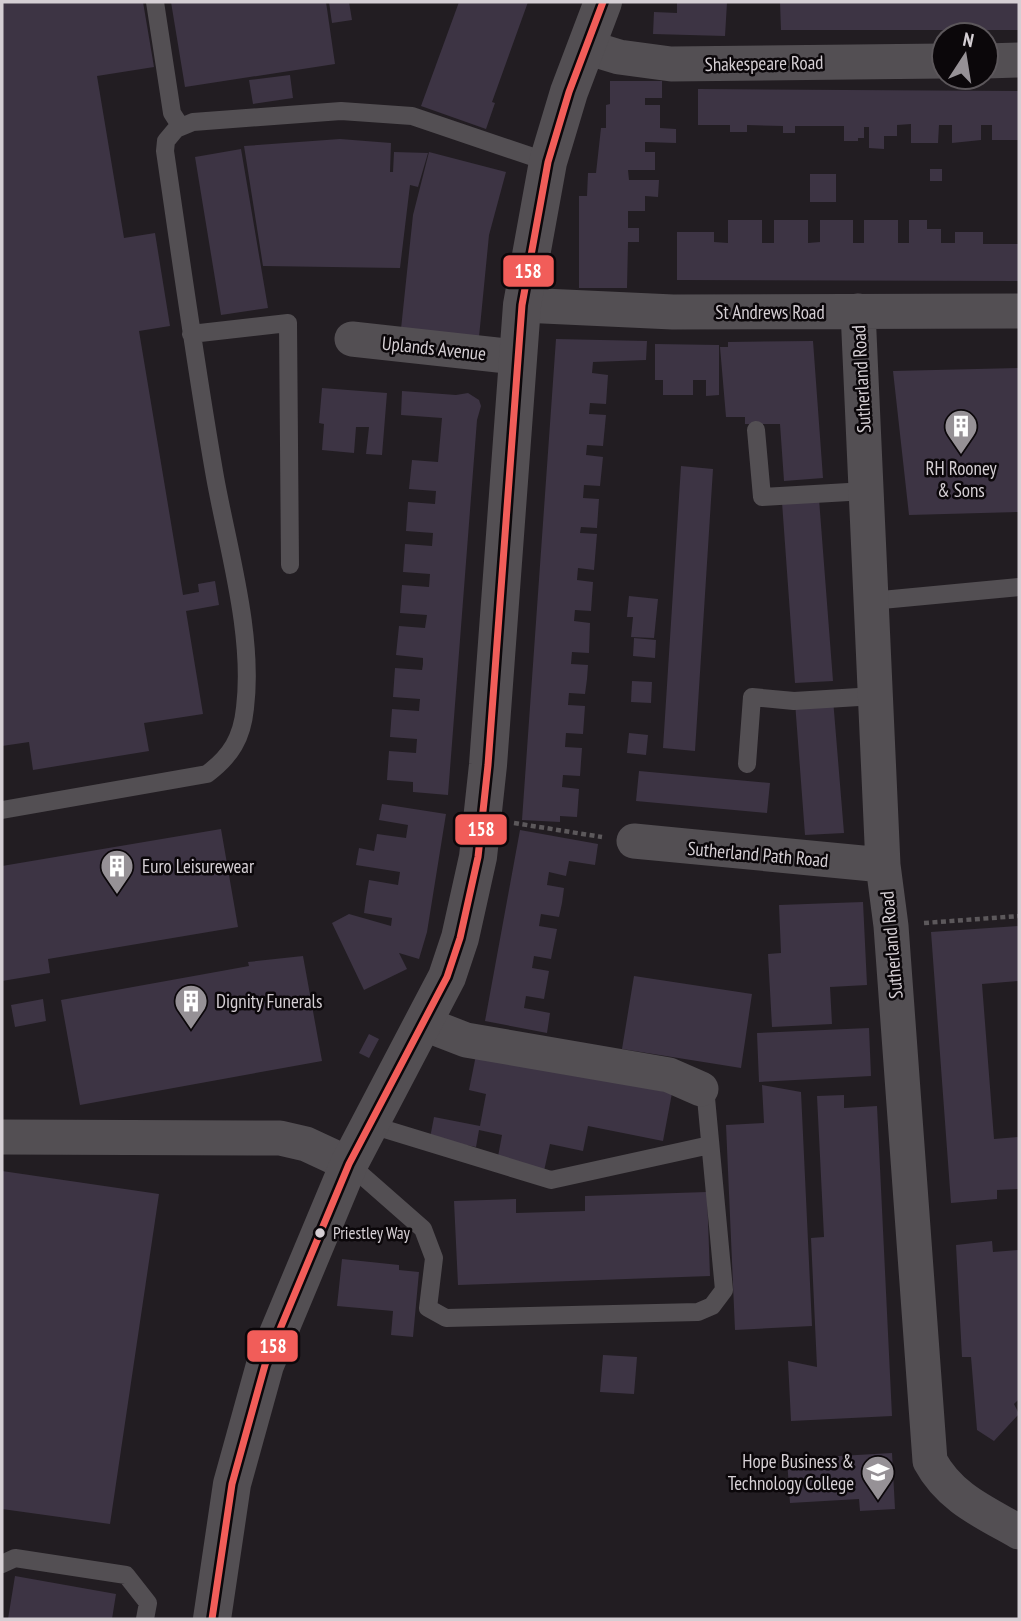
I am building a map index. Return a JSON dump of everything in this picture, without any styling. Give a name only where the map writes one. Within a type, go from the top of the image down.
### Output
[{"type":"main road","points":[[212,1619],[232,1484],[251,1409],[306,1263],[349,1164],[447,977],[460,938],[478,857],[482,818],[522,305],[548,162],[603,2]]},
{"type":"street","name":"Shakespeare Road","points":[[586,47],[619,57],[671,64],[930,61]]},
{"type":"street","points":[[1000,61],[1019,60]]},
{"type":"street","name":"St Andrews Road","points":[[522,305],[673,312],[1019,312]]},
{"type":"street","name":"Sutherland Road","points":[[858,312],[883,865],[891,926],[930,1461],[941,1482],[956,1496],[1019,1532]]},
{"type":"street","name":"Uplands Avenue","points":[[352,340],[516,357]]},
{"type":"street","name":"Sutherland Path Road","points":[[634,841],[883,865]]},
{"type":"street","points":[[422,1023],[466,1040],[668,1075],[701,1089]]},
{"type":"street","points":[[2,1137],[280,1138],[306,1144],[349,1164]]},
{"type":"lane","points":[[155,2],[172,113],[181,127]]},
{"type":"lane","points":[[2,810],[207,774],[225,760],[239,740],[245,708],[244,639],[191,334],[165,151],[166,141],[181,127],[223,118],[341,111],[412,116],[548,162]]},
{"type":"lane","points":[[191,334],[288,323],[290,565]]},
{"type":"lane","points":[[756,430],[762,497],[866,491]]},
{"type":"lane","points":[[871,601],[1019,587]]},
{"type":"lane","points":[[747,764],[752,697],[794,701],[875,696]]},
{"type":"lane","points":[[349,1164],[423,1229],[434,1258],[428,1308],[446,1318],[698,1312],[712,1306],[724,1290],[706,1098],[701,1089]]},
{"type":"lane","points":[[368,1124],[551,1181],[710,1146]]},
{"type":"lane","points":[[2,1564],[15,1558],[126,1575],[148,1603],[145,1619]]},
{"type":"path","points":[[482,818],[634,841]]},
{"type":"path","points":[[891,926],[1019,916]]},
{"type":"building","points":[[2,2],[143,2],[154,67],[97,76],[124,238],[155,233],[170,326],[139,331],[183,595],[199,592],[198,584],[215,581],[219,605],[186,611],[203,714],[144,723],[149,751],[33,770],[29,742],[2,746]]},
{"type":"building","points":[[171,2],[326,2],[335,64],[185,87]]},
{"type":"building","points":[[329,2],[349,2],[352,20],[332,23]]},
{"type":"building","points":[[459,2],[528,2],[492,102],[495,103],[486,129],[421,106]]},
{"type":"building","points":[[677,2],[727,2],[725,36],[653,34],[654,12],[677,13]]},
{"type":"building","points":[[780,2],[1019,2],[1019,30],[1000,30],[1000,21],[930,21],[930,30],[781,30]]},
{"type":"building","points":[[290,75],[293,98],[253,104],[249,80]]},
{"type":"building","points":[[610,81],[662,81],[662,98],[645,98],[645,105],[660,105],[660,128],[676,129],[676,143],[645,142],[645,152],[655,152],[655,170],[628,170],[629,180],[659,180],[658,197],[645,196],[645,211],[628,211],[628,228],[639,228],[639,242],[628,242],[627,288],[579,288],[579,196],[587,196],[588,173],[596,173],[601,128],[606,128],[606,105],[610,104]]},
{"type":"building","points":[[698,89],[1019,91],[1019,140],[992,140],[992,125],[981,125],[981,140],[952,143],[952,125],[939,125],[938,143],[911,143],[911,124],[897,125],[897,136],[884,136],[884,149],[869,148],[869,127],[864,127],[864,138],[844,141],[844,126],[795,126],[795,133],[783,133],[783,126],[747,125],[747,132],[730,132],[730,125],[698,125]]},
{"type":"building","points":[[340,139],[391,143],[390,172],[393,172],[394,152],[428,153],[418,187],[410,185],[400,268],[263,266],[244,146]]},
{"type":"building","points":[[241,149],[268,308],[221,315],[195,157]]},
{"type":"building","points":[[429,152],[506,172],[489,235],[479,337],[401,329],[413,215]]},
{"type":"building","points":[[930,169],[942,169],[942,181],[930,181]]},
{"type":"building","points":[[810,174],[836,174],[836,202],[810,202]]},
{"type":"building","points":[[728,220],[762,220],[762,243],[774,243],[774,220],[808,220],[808,243],[820,242],[820,220],[853,220],[853,243],[864,243],[864,220],[898,220],[898,243],[909,243],[909,220],[927,220],[927,229],[941,229],[941,243],[955,243],[955,232],[983,232],[983,244],[1019,244],[1019,281],[677,280],[677,232],[714,232],[714,242],[728,243]]},
{"type":"building","points":[[556,339],[647,341],[646,360],[593,362],[592,373],[608,375],[606,404],[590,403],[589,414],[606,415],[603,446],[587,445],[586,455],[603,457],[600,486],[584,485],[583,498],[599,499],[597,528],[581,527],[580,533],[597,534],[594,570],[578,568],[577,580],[593,582],[591,611],[575,610],[574,621],[590,623],[589,653],[572,652],[571,664],[588,665],[585,694],[569,693],[568,705],[585,706],[583,734],[566,733],[565,747],[582,748],[580,776],[563,775],[562,787],[579,789],[577,817],[560,816],[560,822],[522,820]]},
{"type":"building","points":[[813,341],[823,478],[784,481],[780,424],[745,424],[745,417],[726,417],[720,347],[728,347],[728,342]]},
{"type":"building","points":[[655,344],[719,345],[719,395],[706,396],[706,380],[693,380],[693,395],[663,395],[663,380],[655,380]]},
{"type":"building","name":"RH Rooney & Sons","points":[[1019,368],[1019,512],[909,515],[893,371]]},
{"type":"building","points":[[322,388],[387,393],[382,455],[366,454],[369,427],[356,427],[354,453],[322,450],[324,424],[319,423]]},
{"type":"building","points":[[402,391],[456,395],[468,393],[479,400],[481,406],[477,420],[448,795],[413,792],[413,782],[387,780],[389,751],[416,753],[417,739],[390,737],[392,709],[419,711],[420,699],[393,697],[395,668],[422,670],[423,658],[396,655],[399,626],[425,628],[427,615],[400,613],[402,585],[429,587],[430,574],[403,572],[405,544],[432,546],[433,533],[406,531],[408,502],[435,504],[436,491],[409,489],[412,460],[438,462],[442,418],[401,415]]},
{"type":"building","points":[[681,466],[713,469],[695,751],[663,748]]},
{"type":"building","points":[[819,499],[833,681],[795,683],[782,502]]},
{"type":"building","points":[[629,596],[658,599],[654,638],[631,637],[633,617],[627,617]]},
{"type":"building","points":[[634,638],[656,640],[655,658],[633,656]]},
{"type":"building","points":[[632,681],[652,682],[651,703],[631,702]]},
{"type":"building","points":[[833,699],[844,833],[805,835],[795,702]]},
{"type":"building","points":[[629,733],[648,735],[646,755],[627,753]]},
{"type":"building","points":[[639,771],[770,783],[767,813],[636,801]]},
{"type":"building","points":[[382,804],[446,814],[427,932],[419,959],[399,953],[407,969],[364,990],[332,923],[349,914],[391,926],[392,918],[364,913],[369,880],[398,885],[400,872],[356,865],[359,848],[374,851],[377,834],[406,838],[408,825],[379,820]]},
{"type":"building","name":"Euro Leisurewear","points":[[221,829],[238,927],[48,959],[50,973],[2,981],[2,866]]},
{"type":"building","points":[[520,830],[598,844],[595,865],[569,861],[566,876],[549,872],[547,885],[564,888],[562,903],[559,917],[541,914],[539,926],[557,929],[551,959],[534,956],[532,968],[549,971],[544,999],[526,996],[524,1008],[550,1013],[547,1033],[485,1021]]},
{"type":"building","points":[[863,902],[867,985],[830,987],[832,1024],[772,1027],[768,954],[781,953],[779,905]]},
{"type":"building","points":[[1019,926],[1019,981],[982,984],[994,1139],[1019,1137],[1019,1189],[997,1190],[997,1199],[951,1203],[931,932]]},
{"type":"building","name":"Dignity Funerals","points":[[303,956],[322,1061],[80,1105],[61,1000],[249,966],[248,962]]},
{"type":"building","points":[[634,976],[752,994],[741,1068],[622,1049]]},
{"type":"building","points":[[43,999],[46,1021],[15,1027],[11,1005]]},
{"type":"building","points":[[869,1028],[871,1076],[759,1082],[757,1033]]},
{"type":"building","points":[[369,1034],[379,1039],[369,1058],[359,1053]]},
{"type":"building","points":[[476,1055],[672,1093],[663,1141],[588,1126],[583,1151],[550,1144],[544,1171],[497,1162],[502,1135],[479,1130],[476,1147],[430,1138],[434,1117],[480,1126],[486,1094],[469,1090]]},
{"type":"building","points":[[762,1085],[801,1092],[812,1326],[735,1330],[726,1125],[764,1123]]},
{"type":"building","points":[[844,1095],[844,1108],[877,1106],[892,1416],[791,1421],[788,1361],[817,1367],[811,1238],[824,1237],[817,1096]]},
{"type":"building","points":[[2,1171],[159,1194],[110,1524],[2,1509]]},
{"type":"building","points":[[707,1192],[710,1276],[458,1285],[454,1201],[516,1199],[516,1213],[585,1211],[585,1196]]},
{"type":"building","points":[[992,1241],[993,1252],[1019,1250],[1019,1399],[1014,1404],[1019,1414],[994,1441],[977,1430],[971,1357],[962,1357],[956,1245]]},
{"type":"building","points":[[342,1259],[399,1265],[399,1270],[419,1272],[413,1337],[391,1335],[393,1311],[337,1306]]},
{"type":"building","points":[[603,1355],[637,1357],[634,1394],[600,1392]]},
{"type":"building","points":[[892,1453],[895,1509],[860,1511],[859,1499],[790,1503],[787,1459]]},
{"type":"building","points":[[15,1576],[116,1594],[112,1619],[8,1619]]},
{"type":"transit line","name":"158","points":[[212,1619],[232,1484],[265,1365],[349,1164],[447,977],[460,938],[478,857],[488,765],[522,305],[548,162],[569,92],[603,2]]},
{"type":"place","name":"RH Rooney & Sons","points":[[961,456]]},
{"type":"place","name":"Euro Leisurewear","points":[[117,896]]},
{"type":"place","name":"Dignity Funerals","points":[[191,1031]]},
{"type":"place","name":"Priestley Way","points":[[320,1233]]},
{"type":"place","name":"Hope Business & Technology College","points":[[878,1502]]}]
